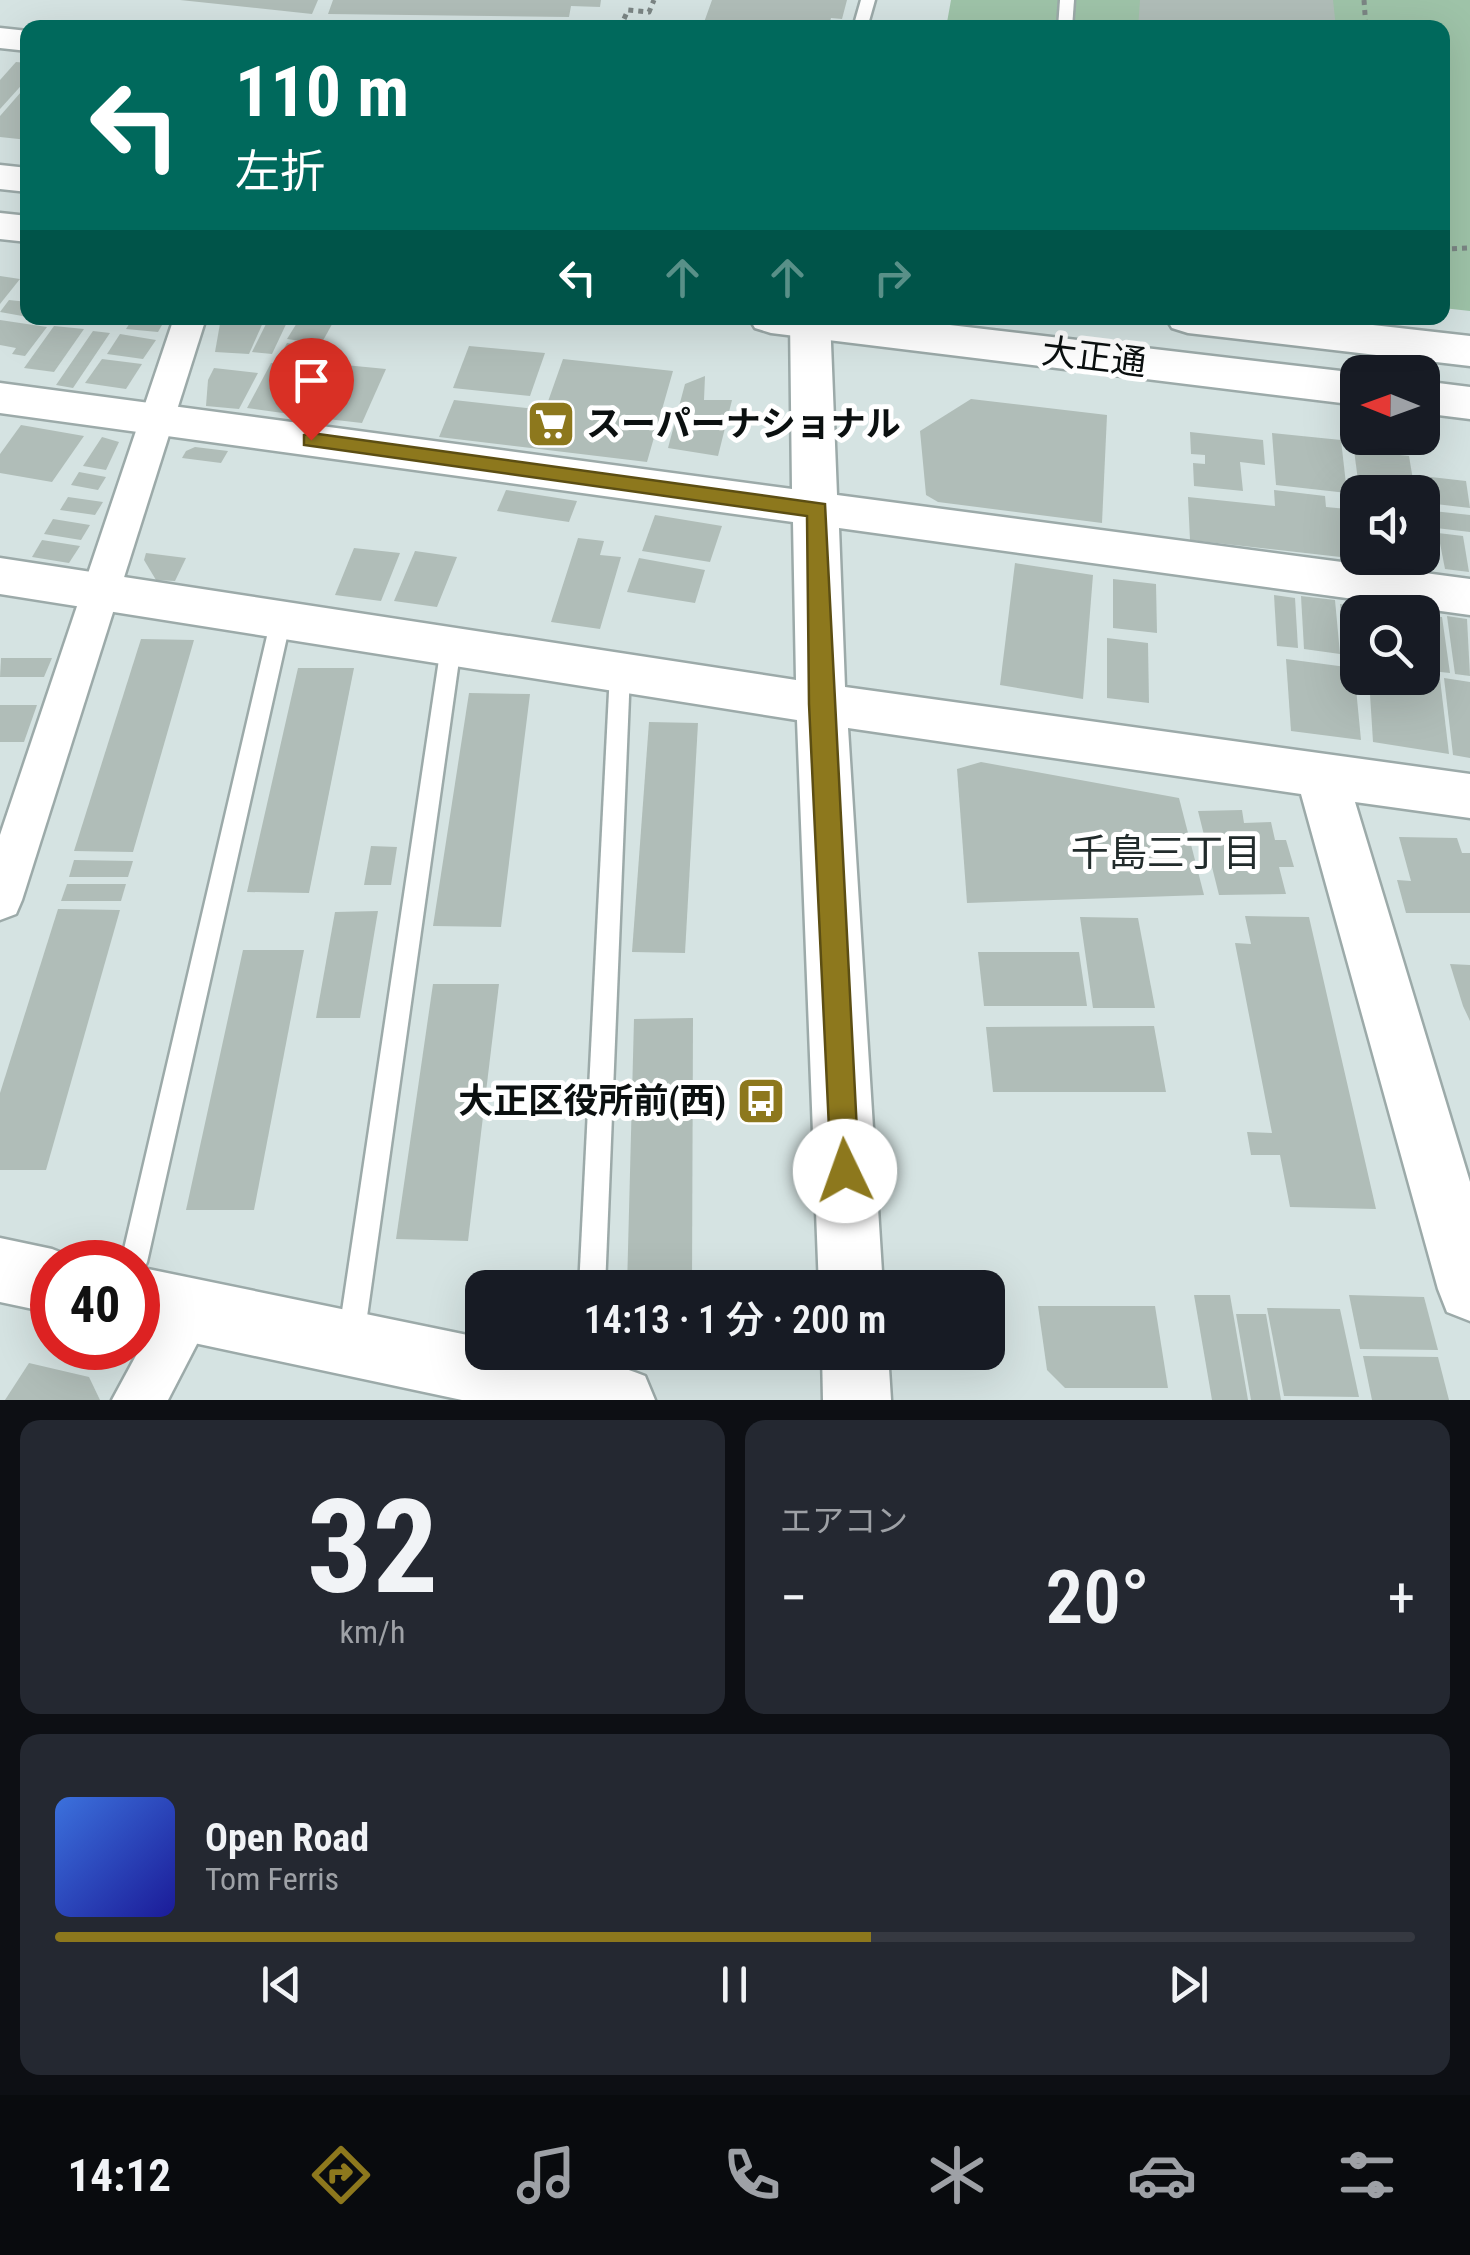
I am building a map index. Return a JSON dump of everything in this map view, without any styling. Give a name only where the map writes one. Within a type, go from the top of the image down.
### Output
[{"type":"main road","name":"大正通","points":[[844,325],[1340,388]]},
{"type":"main road","name":"大正通","points":[[1248,325],[1470,351]]},
{"type":"main road","points":[[1440,399],[1470,403]]},
{"type":"street","points":[[0,900],[188,325]]},
{"type":"street","points":[[798,325],[817,510],[820,704],[850,1270]]},
{"type":"street","points":[[0,398],[1470,596]]},
{"type":"street","points":[[0,576],[820,704],[1470,796]]},
{"type":"street","points":[[1321,774],[1470,1289]]},
{"type":"street","points":[[0,1270],[30,1276]]},
{"type":"street","points":[[140,1400],[163,1305],[350,1344],[460,1385],[599,1382]]},
{"type":"street","points":[[856,1370],[857,1400]]},
{"type":"lane","points":[[139,1240],[281,620]]},
{"type":"lane","points":[[350,1344],[451,646]]},
{"type":"lane","points":[[593,1270],[620,672]]},
{"type":"path","points":[[624,20],[628,10],[648,12],[654,0]]},
{"type":"green space","points":[[951,0],[1470,0],[1470,311],[1450,309],[1450,20],[947,20]]},
{"type":"building","points":[[180,0],[318,0],[312,14]]},
{"type":"building","points":[[333,0],[601,0],[600,7],[571,6],[569,17],[328,14]]},
{"type":"building","points":[[712,0],[847,0],[842,19],[705,20]]},
{"type":"building","points":[[1140,0],[1333,0],[1335,20],[1139,20]]},
{"type":"building","points":[[20,62],[20,87],[0,109],[0,80]]},
{"type":"building","points":[[20,93],[20,139],[0,137],[0,116]]},
{"type":"building","points":[[0,276],[20,279],[0,304]]},
{"type":"building","points":[[9,300],[20,301],[20,316],[0,312]]},
{"type":"building","points":[[0,320],[47,327],[25,356],[12,354],[16,348],[0,345]]},
{"type":"building","points":[[129,325],[162,325],[158,332],[126,329]]},
{"type":"building","points":[[220,325],[262,325],[249,354],[215,352]]},
{"type":"building","points":[[266,325],[286,325],[272,354],[252,352]]},
{"type":"building","points":[[296,325],[332,325],[321,344],[287,339]]},
{"type":"building","points":[[54,326],[84,329],[54,372],[24,368]]},
{"type":"building","points":[[93,331],[110,333],[73,388],[56,385]]},
{"type":"building","points":[[120,334],[156,340],[143,359],[107,354]]},
{"type":"building","points":[[287,343],[326,349],[318,365],[278,359]]},
{"type":"building","points":[[469,346],[545,353],[530,396],[453,388]]},
{"type":"building","points":[[102,359],[142,364],[126,389],[85,383]]},
{"type":"building","name":"スーパーナショナル","points":[[563,359],[673,371],[647,462],[439,437],[454,400],[545,410]]},
{"type":"building","points":[[271,363],[314,369],[290,414],[247,408]]},
{"type":"building","points":[[335,364],[386,369],[362,423],[310,417]]},
{"type":"building","points":[[214,368],[258,373],[239,409],[206,406],[208,380]]},
{"type":"building","points":[[705,376],[704,400],[732,400],[718,456],[668,448],[685,384]]},
{"type":"building","points":[[971,399],[1107,415],[1102,523],[938,502],[926,495],[920,431]]},
{"type":"building","points":[[21,425],[84,436],[52,482],[0,473],[0,454]]},
{"type":"building","points":[[1190,432],[1263,440],[1265,465],[1240,462],[1243,491],[1194,486],[1193,463],[1205,464],[1205,455],[1191,454]]},
{"type":"building","points":[[1272,433],[1340,440],[1345,475],[1340,475],[1340,492],[1276,485]]},
{"type":"building","points":[[102,437],[119,442],[106,470],[83,466]]},
{"type":"building","points":[[195,447],[228,451],[221,463],[182,458]]},
{"type":"building","points":[[1355,455],[1409,456],[1412,475],[1357,475]]},
{"type":"building","points":[[79,472],[106,477],[98,490],[71,485]]},
{"type":"building","points":[[1440,478],[1466,481],[1470,508],[1440,505]]},
{"type":"building","points":[[506,490],[577,501],[569,522],[497,511]]},
{"type":"building","points":[[1274,490],[1325,496],[1326,507],[1340,508],[1340,557],[1190,540],[1188,497],[1275,506]]},
{"type":"building","points":[[68,497],[103,502],[95,515],[60,510]]},
{"type":"building","points":[[1440,512],[1470,515],[1470,532],[1440,528]]},
{"type":"building","points":[[655,515],[722,526],[710,562],[642,551]]},
{"type":"building","points":[[53,519],[90,525],[81,540],[44,534]]},
{"type":"building","points":[[1440,533],[1463,536],[1469,572],[1445,569]]},
{"type":"building","points":[[578,538],[604,541],[600,555],[621,557],[600,629],[551,622]]},
{"type":"building","points":[[42,540],[80,546],[69,563],[32,557]]},
{"type":"building","points":[[354,548],[400,553],[381,601],[335,595]]},
{"type":"building","points":[[415,551],[457,557],[437,607],[394,601]]},
{"type":"building","points":[[146,553],[186,558],[175,581],[156,580],[144,560]]},
{"type":"building","points":[[639,558],[705,570],[695,603],[627,592]]},
{"type":"building","points":[[1015,563],[1093,575],[1083,699],[1000,685]]},
{"type":"building","points":[[1113,579],[1156,584],[1157,633],[1113,628]]},
{"type":"building","points":[[1274,595],[1295,598],[1298,648],[1277,646]]},
{"type":"building","points":[[1301,596],[1335,600],[1340,654],[1304,649]]},
{"type":"building","points":[[1447,616],[1467,619],[1470,676],[1455,674]]},
{"type":"building","points":[[1440,617],[1442,617],[1450,673],[1440,672]]},
{"type":"building","points":[[1107,638],[1148,643],[1149,703],[1107,698]]},
{"type":"building","points":[[141,639],[194,640],[133,852],[74,851]]},
{"type":"building","points":[[1,658],[52,658],[44,677],[0,677]]},
{"type":"building","points":[[1286,659],[1340,666],[1340,695],[1357,695],[1361,740],[1291,731]]},
{"type":"building","points":[[298,668],[354,668],[309,893],[247,892]]},
{"type":"building","points":[[1444,678],[1470,682],[1470,758],[1453,755]]},
{"type":"building","points":[[1440,679],[1449,754],[1373,742],[1370,695],[1440,695]]},
{"type":"building","points":[[469,693],[530,694],[501,927],[433,926]]},
{"type":"building","points":[[0,705],[37,705],[24,742],[0,742]]},
{"type":"building","points":[[649,722],[698,723],[685,953],[632,952]]},
{"type":"building","points":[[981,762],[1179,798],[1204,895],[967,903],[957,769]]},
{"type":"building","points":[[1242,810],[1244,823],[1271,822],[1275,840],[1286,840],[1294,867],[1279,867],[1286,894],[1219,895],[1198,811]]},
{"type":"building","points":[[1399,837],[1457,838],[1462,853],[1470,853],[1470,913],[1406,913],[1397,880],[1411,881]]},
{"type":"building","points":[[371,846],[397,847],[391,885],[364,885]]},
{"type":"building","points":[[74,860],[133,861],[128,877],[69,877]]},
{"type":"building","points":[[67,884],[126,884],[121,901],[61,901]]},
{"type":"building","points":[[58,909],[120,910],[46,1170],[0,1170],[0,1093]]},
{"type":"building","points":[[378,911],[360,1018],[316,1018],[335,912]]},
{"type":"building","points":[[1245,916],[1309,917],[1376,1209],[1290,1207],[1280,1155],[1251,1155],[1247,1132],[1272,1133],[1235,943],[1251,944]]},
{"type":"building","points":[[1080,917],[1138,918],[1155,1008],[1093,1008]]},
{"type":"building","points":[[243,950],[304,950],[254,1210],[186,1210]]},
{"type":"building","points":[[978,952],[1079,952],[1087,1006],[984,1006]]},
{"type":"building","points":[[1450,964],[1470,965],[1470,1021],[1463,1006]]},
{"type":"building","points":[[433,984],[499,984],[468,1241],[396,1239]]},
{"type":"building","points":[[693,1018],[692,1270],[627,1270],[634,1019]]},
{"type":"building","points":[[1154,1026],[1166,1092],[993,1092],[986,1027]]},
{"type":"building","points":[[1194,1295],[1230,1295],[1248,1400],[1212,1400]]},
{"type":"building","points":[[1349,1295],[1424,1297],[1438,1350],[1360,1349]]},
{"type":"building","points":[[1038,1306],[1155,1306],[1168,1388],[1065,1388],[1047,1370]]},
{"type":"building","points":[[1267,1308],[1340,1309],[1359,1397],[1284,1396]]},
{"type":"building","points":[[1236,1314],[1266,1314],[1281,1400],[1251,1400]]},
{"type":"building","points":[[1363,1356],[1438,1357],[1449,1400],[1372,1400]]},
{"type":"building","points":[[29,1363],[30,1370],[59,1370],[89,1377],[100,1400],[5,1400]]},
{"type":"place","name":"スーパーナショナル","points":[[551,424]]},
{"type":"place","name":"大正区役所前(西)","points":[[761,1101]]},
{"type":"district","name":"千島三丁目","points":[[1166,853]]},
{"type":"route","points":[[311,440],[817,510],[820,704],[845,1171]]}]
